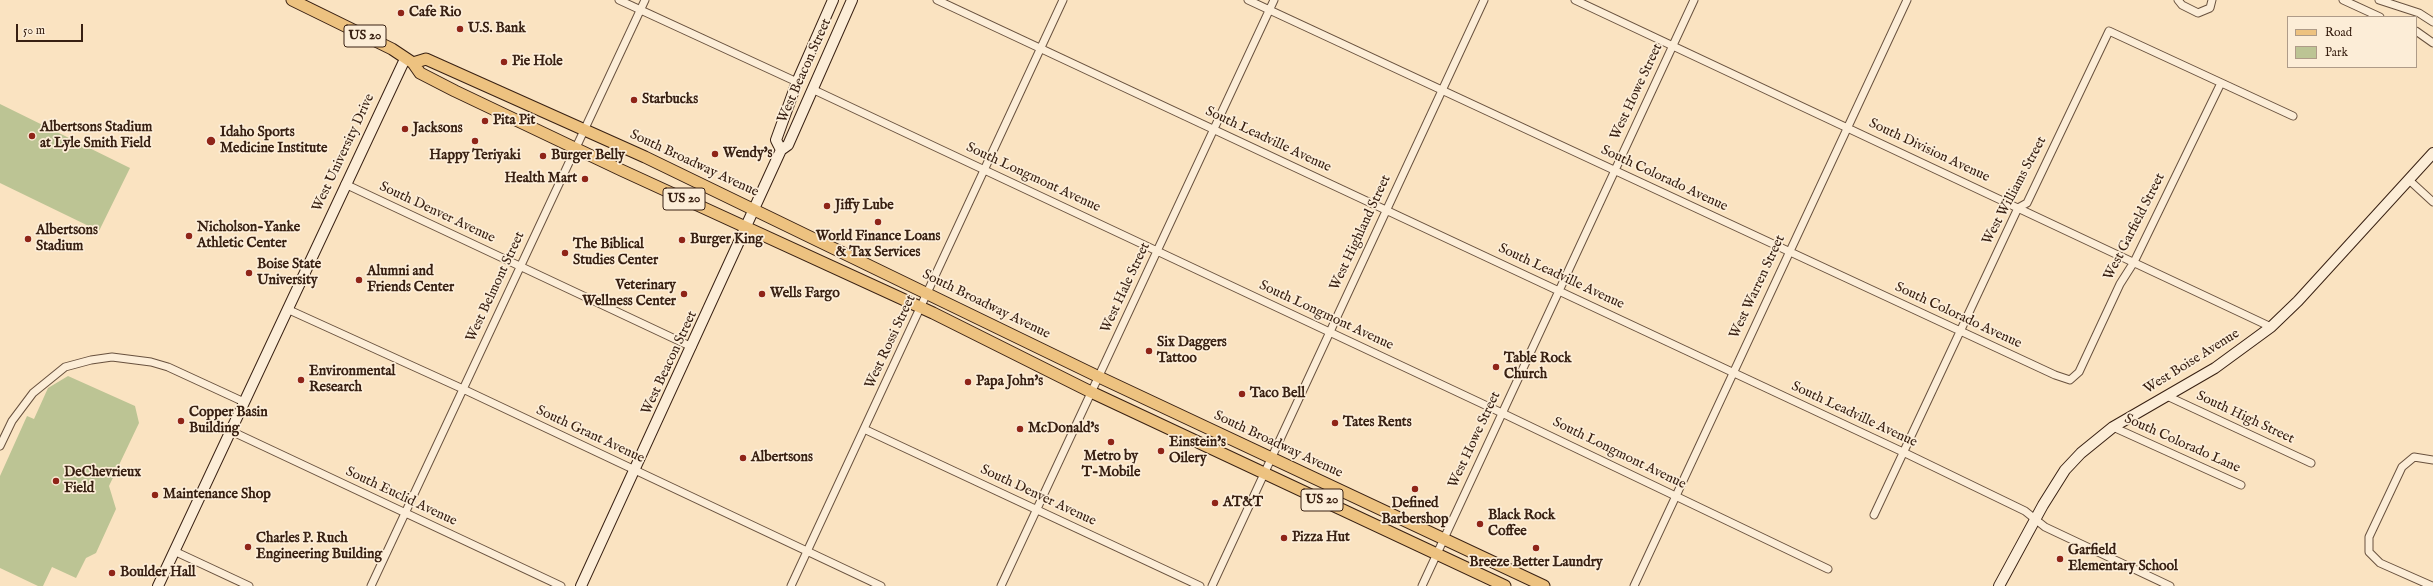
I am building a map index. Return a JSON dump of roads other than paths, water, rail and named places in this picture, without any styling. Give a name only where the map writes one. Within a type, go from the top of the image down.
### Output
[{"type":"main road","name":"US 20","points":[[292,0],[392,49],[409,61],[420,73],[427,77],[747,228],[921,308],[1091,392],[1504,586]]},
{"type":"main road","name":"South Broadway Avenue","points":[[409,61],[426,59],[756,209],[1099,377],[1544,586]]},
{"type":"street","points":[[619,0],[797,82]]},
{"type":"street","name":"West Belmont Street","points":[[371,586],[645,0]]},
{"type":"street","name":"West Beacon Street","points":[[781,150],[776,140],[797,82],[833,0]]},
{"type":"street","name":"West Beacon Street","points":[[581,586],[756,209],[781,150],[788,145],[852,0]]},
{"type":"street","name":"South Leadville Avenue","points":[[937,0],[1903,452],[2025,511],[2045,527],[2170,586]]},
{"type":"street","name":"West Rossi Street","points":[[792,586],[1063,0]]},
{"type":"street","name":"South Colorado Avenue","points":[[1248,0],[1789,252],[2070,380]]},
{"type":"street","name":"West Hale Street","points":[[1001,586],[1274,0]]},
{"type":"street","name":"West Highland Street","points":[[1212,586],[1484,0]]},
{"type":"street","name":"South Division Avenue","points":[[1575,0],[2271,327]]},
{"type":"street","name":"West Howe Street","points":[[1422,586],[1694,0]]},
{"type":"street","name":"West Warren Street","points":[[1634,586],[1907,0]]},
{"type":"street","points":[[2178,0],[2182,5],[2198,13],[2210,8],[2212,0]]},
{"type":"street","points":[[2343,0],[2378,16]]},
{"type":"street","points":[[2379,0],[2419,13],[2433,22]]},
{"type":"street","name":"West Williams Street","points":[[1874,515],[2018,208],[2027,203],[2109,31],[2221,83]]},
{"type":"street","points":[[2417,32],[2433,43]]},
{"type":"street","name":"West University Drive","points":[[158,586],[345,184],[409,61]]},
{"type":"street","points":[[2221,83],[2293,116]]},
{"type":"street","name":"West Garfield Street","points":[[2070,380],[2079,372],[2120,284],[2134,262],[2221,83]]},
{"type":"street","name":"South Longmont Avenue","points":[[812,89],[1502,413],[1828,569]]},
{"type":"street","name":"West Boise Avenue","points":[[1999,586],[2035,519],[2066,470],[2081,453],[2113,427],[2215,368],[2271,327],[2298,301],[2433,153]]},
{"type":"street","points":[[2409,180],[2433,202]]},
{"type":"street","name":"South Denver Avenue","points":[[345,184],[692,348]]},
{"type":"street","name":"South Grant Avenue","points":[[286,309],[463,389],[881,586]]},
{"type":"street","points":[[0,446],[12,421],[33,393],[65,367],[91,360],[112,357],[151,362],[168,368],[244,402]]},
{"type":"street","name":"South High Street","points":[[2167,396],[2311,463]]},
{"type":"street","name":"South Colorado Lane","points":[[2113,427],[2242,485]]},
{"type":"street","name":"South Denver Avenue","points":[[864,429],[1200,586]]},
{"type":"street","name":"South Euclid Avenue","points":[[231,431],[561,586]]},
{"type":"street","points":[[2432,586],[2380,563],[2369,552],[2369,537],[2402,467],[2414,457],[2433,460]]},
{"type":"street","points":[[174,551],[249,586]]},
{"type":"place","name":"Cafe Rio","points":[[401,13]]},
{"type":"place","name":"U.S. Bank","points":[[460,29]]},
{"type":"place","name":"Pie Hole","points":[[504,62]]},
{"type":"place","name":"Starbucks","points":[[634,100]]},
{"type":"place","name":"Pita Pit","points":[[485,121]]},
{"type":"place","name":"Jacksons","points":[[405,129]]},
{"type":"place","name":"Albertsons Stadium at Lyle Smith Field","points":[[32,136]]},
{"type":"place","name":"Idaho Sports Medicine Institute","points":[[211,141]]},
{"type":"place","name":"Happy Teriyaki","points":[[475,141]]},
{"type":"place","name":"Wendy's","points":[[715,154]]},
{"type":"place","name":"Burger Belly","points":[[543,156]]},
{"type":"place","name":"Health Mart","points":[[585,179]]},
{"type":"place","name":"Jiffy Lube","points":[[827,206]]},
{"type":"place","name":"World Finance Loans & Tax Services","points":[[878,222]]},
{"type":"place","name":"Nicholson-Yanke Athletic Center","points":[[189,236]]},
{"type":"place","name":"Albertsons Stadium","points":[[28,239]]},
{"type":"place","name":"Burger King","points":[[682,240]]},
{"type":"place","name":"The Biblical Studies Center","points":[[565,253]]},
{"type":"place","name":"Boise State University","points":[[249,273]]},
{"type":"place","name":"Alumni and Friends Center","points":[[359,280]]},
{"type":"place","name":"Veterinary Wellness Center","points":[[684,294]]},
{"type":"place","name":"Wells Fargo","points":[[762,294]]},
{"type":"place","name":"Six Daggers Tattoo","points":[[1149,351]]},
{"type":"place","name":"Table Rock Church","points":[[1496,367]]},
{"type":"place","name":"Environmental Research","points":[[301,380]]},
{"type":"place","name":"Papa John's","points":[[968,382]]},
{"type":"place","name":"Taco Bell","points":[[1242,394]]},
{"type":"place","name":"Copper Basin Building","points":[[181,421]]},
{"type":"place","name":"Tates Rents","points":[[1335,423]]},
{"type":"place","name":"McDonald's","points":[[1020,429]]},
{"type":"place","name":"Metro by T-Mobile","points":[[1111,442]]},
{"type":"place","name":"Einstein's Oilery","points":[[1161,451]]},
{"type":"place","name":"Albertsons","points":[[743,458]]},
{"type":"place","name":"DeChevrieux Field","points":[[56,481]]},
{"type":"place","name":"Defined Barbershop","points":[[1415,489]]},
{"type":"place","name":"Maintenance Shop","points":[[155,495]]},
{"type":"place","name":"AT&T","points":[[1215,503]]},
{"type":"place","name":"Black Rock Coffee","points":[[1480,524]]},
{"type":"place","name":"Pizza Hut","points":[[1284,538]]},
{"type":"place","name":"Charles P. Ruch Engineering Building","points":[[248,547]]},
{"type":"place","name":"Breeze Better Laundry","points":[[1536,548]]},
{"type":"place","name":"Garfield Elementary School","points":[[2060,559]]},
{"type":"place","name":"Boulder Hall","points":[[112,573]]}]
